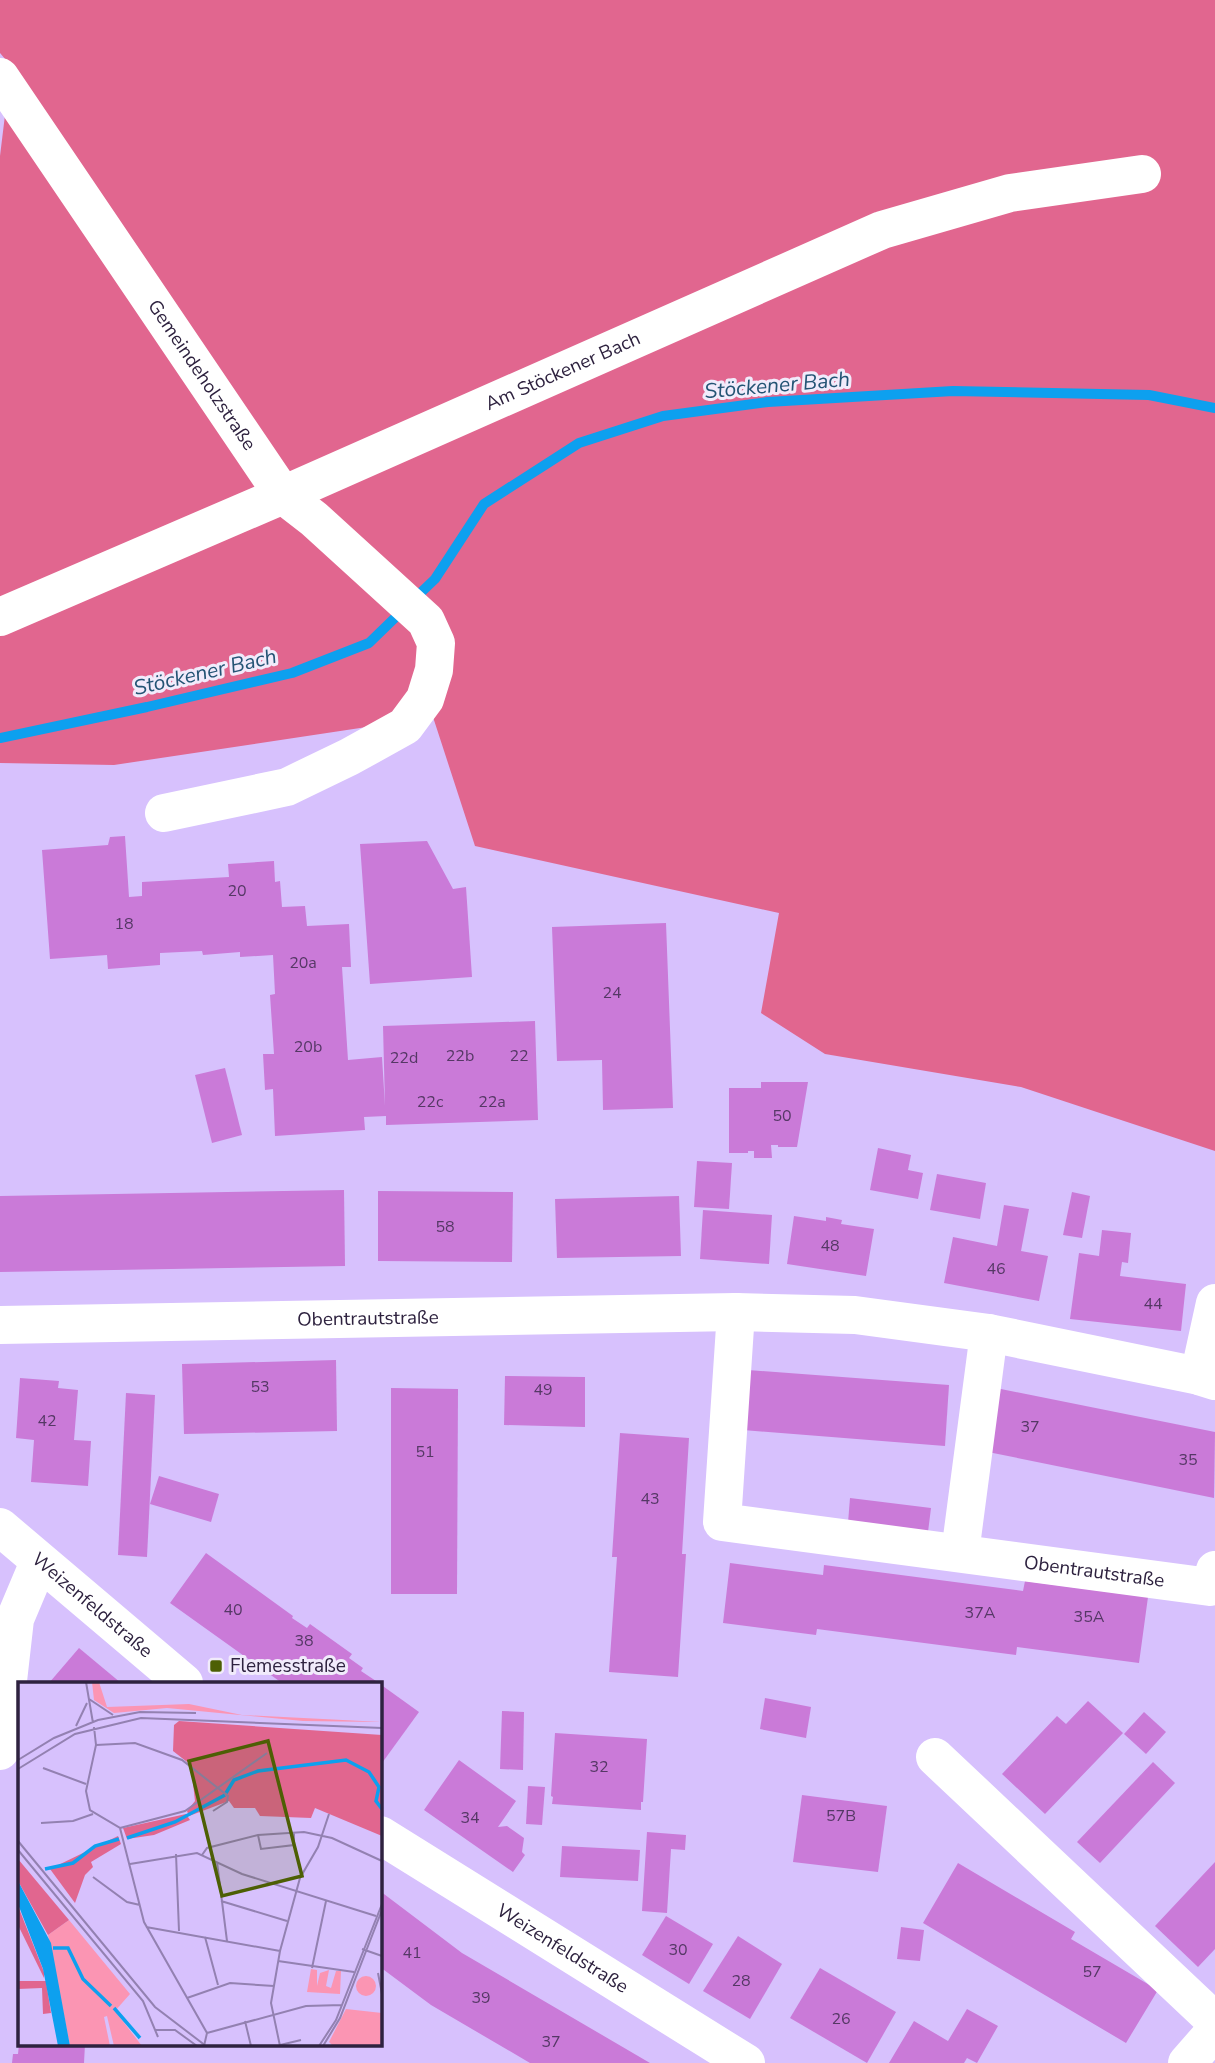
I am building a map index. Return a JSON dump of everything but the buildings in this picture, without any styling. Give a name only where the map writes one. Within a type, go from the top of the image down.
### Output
[{"type":"street","name":"Gemeindeholzstraße","points":[[1,91],[282,495],[314,519],[426,621],[436,643],[434,670],[425,699],[405,726],[287,787],[164,813]]},
{"type":"street","name":"Am Stöckener Bach","points":[[0,617],[882,230],[1010,193],[1142,174]]},
{"type":"street","points":[[1207,1378],[1215,1303]]},
{"type":"street","name":"Obentrautstraße","points":[[0,1325],[736,1312],[855,1315],[989,1333],[1207,1378]]},
{"type":"street","name":"Obentrautstraße","points":[[736,1312],[722,1522],[1210,1587],[1215,1570]]},
{"type":"street","points":[[960,1553],[989,1333]]},
{"type":"street","name":"Weizenfeldstraße","points":[[0,1527],[183,1682]]},
{"type":"street","points":[[0,1751],[15,1619],[39,1562]]},
{"type":"street","points":[[935,1757],[1215,2021]]},
{"type":"street","name":"Weizenfeldstraße","points":[[382,1836],[747,2063]]},
{"type":"street","points":[[1187,2063],[1215,2031]]},
{"type":"shaded area","points":[[0,0],[1215,0],[1215,1151],[1021,1087],[825,1054],[761,1013],[779,913],[475,846],[433,717],[114,765],[0,763],[0,156],[11,66],[0,53]]},
{"type":"waterway","name":"Stöckener Bach","points":[[413,600],[435,579],[484,504],[579,443],[663,416],[768,402],[953,391],[1149,395],[1215,408]]},
{"type":"waterway","name":"Stöckener Bach","points":[[0,738],[292,673],[369,643],[403,610]]},
{"type":"place","name":"Flemesstraße","points":[[216,1666]]}]
